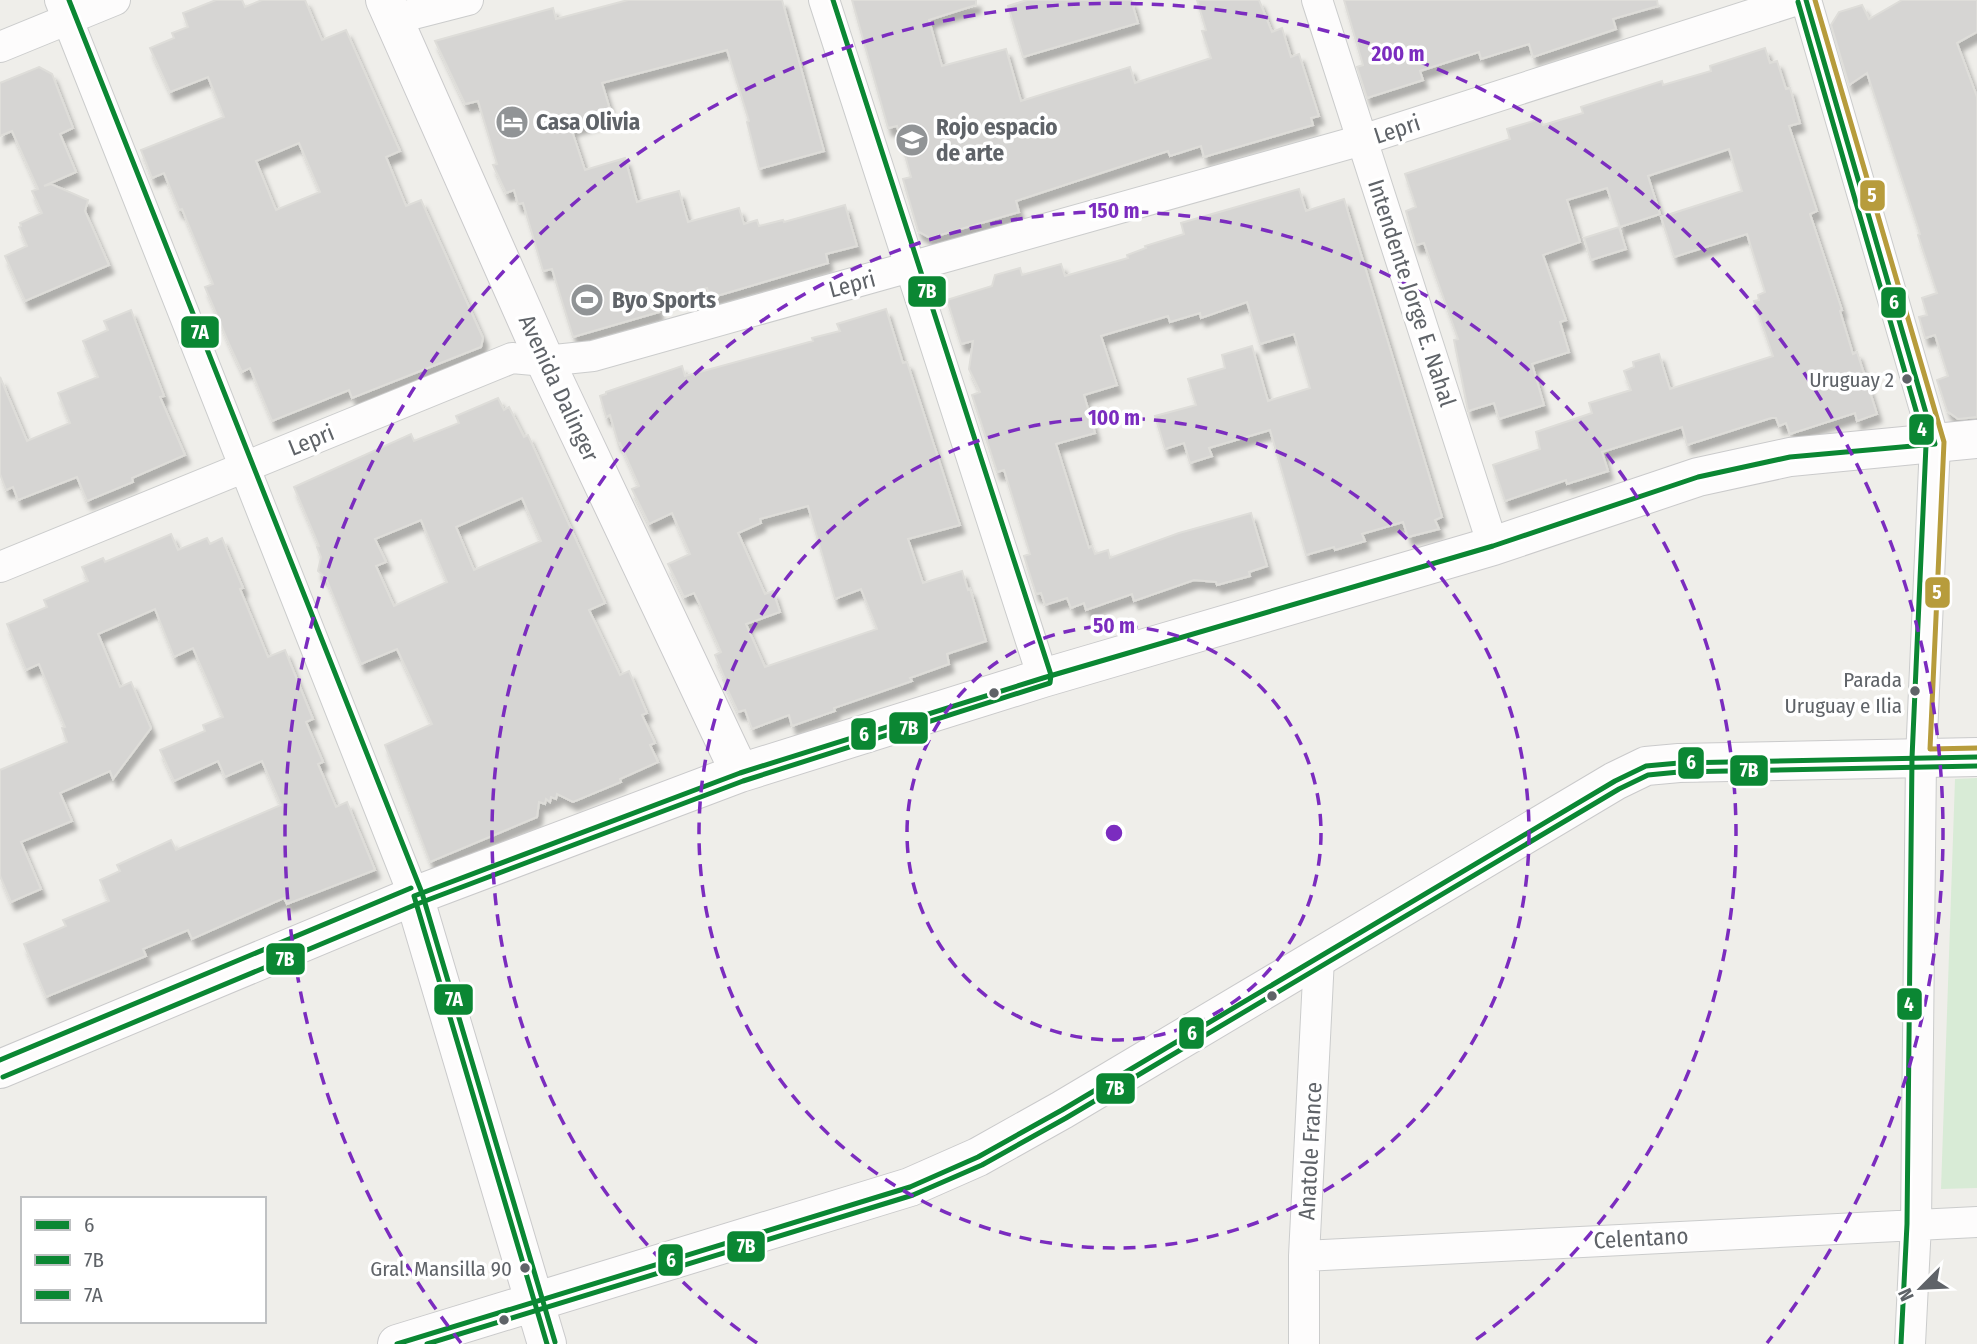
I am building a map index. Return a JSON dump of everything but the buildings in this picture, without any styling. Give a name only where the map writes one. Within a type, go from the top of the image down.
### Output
[{"type":"street","points":[[0,47],[64,10],[115,0]]},
{"type":"street","points":[[390,10],[468,0]]},
{"type":"street","points":[[824,0],[1042,678]]},
{"type":"street","name":"Intendente Jorge E. Nahal","points":[[1317,0],[1493,546]]},
{"type":"street","name":"Lepri","points":[[0,567],[512,358],[545,361],[593,356],[910,268],[1362,140],[1797,0]]},
{"type":"street","points":[[1806,0],[1935,444],[1921,758],[1916,1224],[1910,1344]]},
{"type":"street","points":[[64,10],[414,895],[547,1344]]},
{"type":"street","name":"Avenida Dalinger","points":[[390,10],[545,361],[740,773]]},
{"type":"street","points":[[0,1069],[414,895],[740,773],[1042,678],[1493,546],[1698,477],[1790,457],[1977,439]]},
{"type":"street","points":[[397,1344],[910,1187],[978,1157],[1615,781],[1646,766],[1679,763],[1977,757]]},
{"type":"street","name":"Anatole France","points":[[1304,1344],[1304,1256],[1319,958]]},
{"type":"street","name":"Celentano","points":[[1304,1256],[1977,1222]]},
{"type":"green space","points":[[1977,778],[1977,1188],[1941,1189],[1955,779]]},
{"type":"transit line","name":"7A","points":[[69,0],[422,893],[555,1342]]},
{"type":"transit line","name":"7B","points":[[3,1077],[417,904],[743,781],[1050,683],[1051,675],[833,0]]},
{"type":"transit line","name":"6","points":[[547,1344],[414,896],[740,773],[1043,678],[1493,546],[1698,477],[1790,457],[1935,444],[1806,0]]},
{"type":"transit line","name":"5","points":[[1815,0],[1944,442],[1930,749],[1977,748]]},
{"type":"transit line","name":"4","points":[[1798,2],[1926,445],[1912,758],[1907,1224],[1901,1344]]},
{"type":"transit line","name":"6","points":[[397,1344],[910,1187],[978,1157],[1062,1110],[1615,781],[1646,766],[1679,763],[1977,757]]},
{"type":"transit line","name":"7B","points":[[427,1344],[913,1195],[982,1165],[1066,1118],[1619,789],[1648,775],[1679,772],[1977,766]]},
{"type":"transit line","name":"7A","points":[[0,1060],[411,888]]},
{"type":"place","name":"Casa Olivia","points":[[512,122]]},
{"type":"place","name":"Rojo espacio de arte","points":[[912,140]]},
{"type":"place","name":"Byo Sports","points":[[587,300]]},
{"type":"place","name":"Uruguay 2","points":[[1907,379]]},
{"type":"place","name":"Parada Uruguay e Ilia","points":[[1915,691]]},
{"type":"place","name":"Gral. Mansilla 90","points":[[525,1268]]}]
